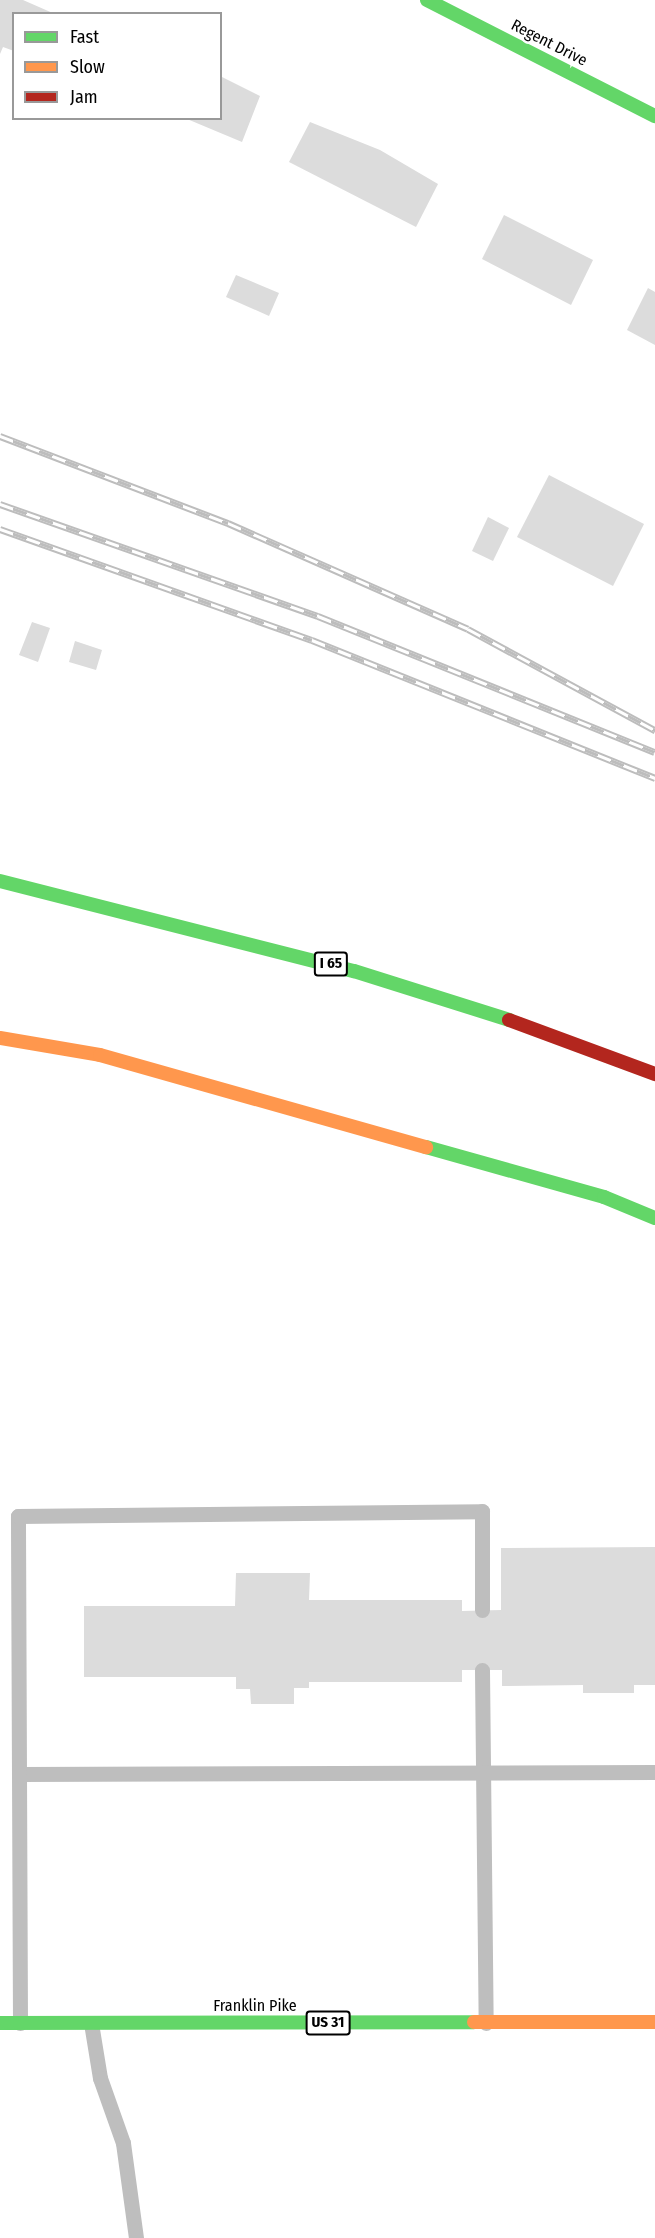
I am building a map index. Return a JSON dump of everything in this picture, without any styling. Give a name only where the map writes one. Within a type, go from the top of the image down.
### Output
[{"type":"main road","name":"Regent Drive","points":[[427,0],[655,116]]},
{"type":"main road","name":"I 65","points":[[0,881],[160,917],[354,971],[486,1011],[655,1074]]},
{"type":"main road","points":[[0,1038],[100,1055],[604,1197],[655,1218]]},
{"type":"main road","name":"Franklin Pike","points":[[0,2023],[655,2022]]},
{"type":"lane","points":[[20,2023],[18,1516],[482,1511],[482,1610]]},
{"type":"lane","points":[[482,1670],[486,2024]]},
{"type":"lane","points":[[19,1774],[655,1772]]},
{"type":"lane","points":[[92,2023],[100,2078],[123,2143],[136,2238]]},
{"type":"building","points":[[0,0],[23,0],[50,12],[12,12],[12,50],[3,47],[0,54]]},
{"type":"building","points":[[222,77],[260,96],[242,142],[189,120],[222,120]]},
{"type":"building","points":[[310,122],[380,150],[438,184],[416,227],[289,162]]},
{"type":"building","points":[[504,215],[593,260],[571,305],[482,259]]},
{"type":"building","points":[[236,275],[279,293],[269,316],[226,297]]},
{"type":"building","points":[[648,288],[655,292],[655,345],[627,330]]},
{"type":"building","points":[[549,475],[644,524],[613,586],[517,537]]},
{"type":"building","points":[[488,517],[509,528],[493,561],[472,551]]},
{"type":"building","points":[[32,622],[50,628],[38,662],[19,655]]},
{"type":"building","points":[[75,641],[102,650],[96,670],[69,662]]},
{"type":"building","points":[[655,1547],[655,1685],[634,1685],[634,1693],[583,1693],[583,1685],[502,1686],[502,1670],[462,1670],[462,1682],[309,1682],[309,1688],[294,1688],[294,1704],[251,1704],[250,1689],[236,1689],[236,1677],[84,1677],[84,1606],[235,1606],[236,1573],[310,1573],[309,1600],[462,1600],[462,1611],[501,1610],[501,1548]]},
{"type":"railway","points":[[0,436],[228,523],[468,629],[655,730]]},
{"type":"railway","points":[[0,504],[318,616],[655,752]]},
{"type":"railway","points":[[0,529],[312,640],[655,778]]},
{"type":"traffic: fast","points":[[427,0],[655,116]]},
{"type":"traffic: fast","points":[[0,881],[354,971],[509,1020]]},
{"type":"traffic: fast","points":[[426,1147],[604,1197],[655,1218]]},
{"type":"traffic: fast","points":[[0,2023],[474,2022]]},
{"type":"traffic: slow","points":[[0,1038],[100,1055],[426,1147]]},
{"type":"traffic: slow","points":[[474,2022],[655,2022]]},
{"type":"traffic: jam","points":[[509,1020],[655,1074]]}]
